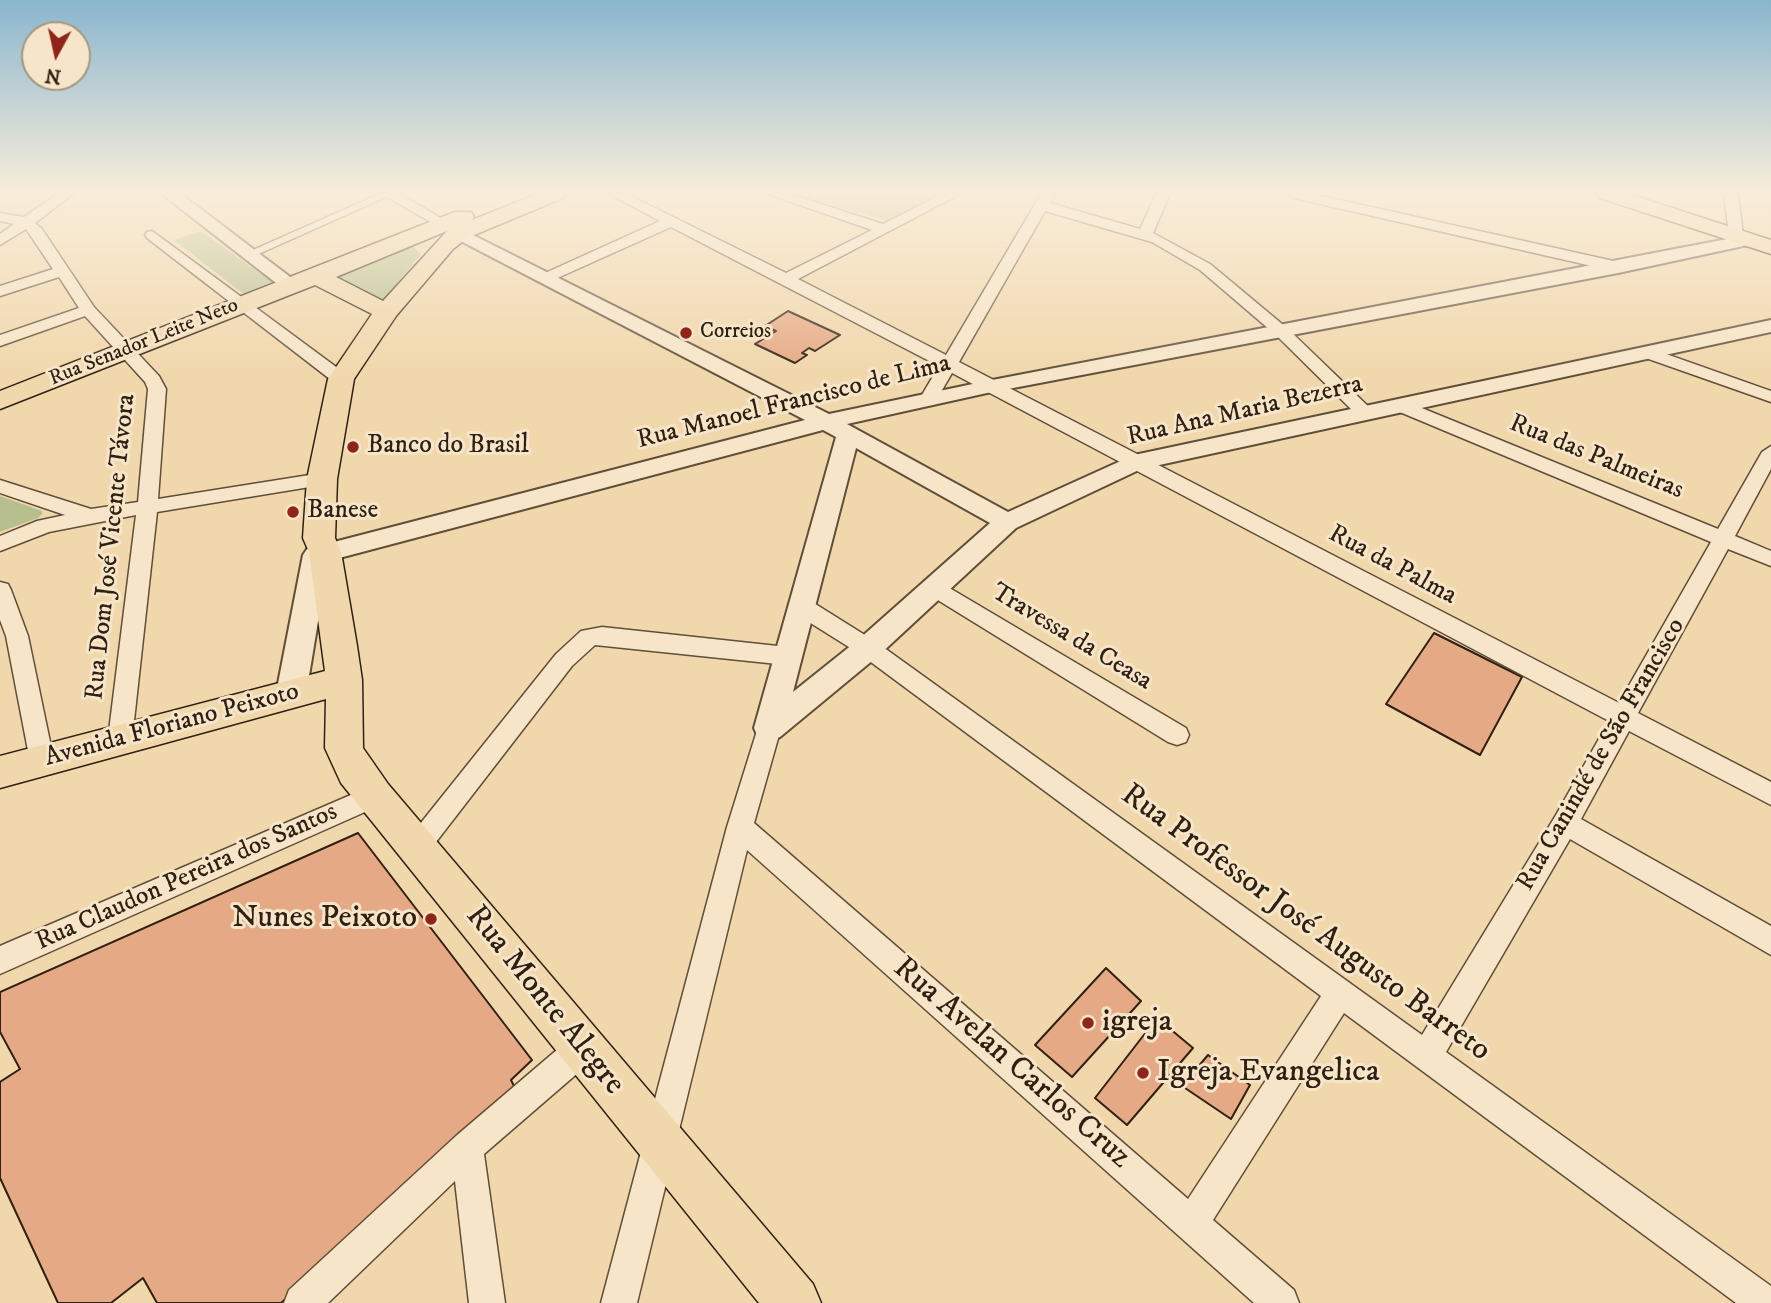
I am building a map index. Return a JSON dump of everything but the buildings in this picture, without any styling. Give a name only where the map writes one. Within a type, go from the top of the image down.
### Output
[{"type":"main road","name":"Rua Senador Leite Neto","points":[[0,401],[239,304],[371,255]]},
{"type":"main road","points":[[341,379],[386,312],[435,255]]},
{"type":"main road","points":[[317,276],[386,312]]},
{"type":"main road","name":"Rua Monte Alegre","points":[[341,379],[321,479],[320,548],[344,680],[344,748],[355,771],[659,1144],[794,1303]]},
{"type":"main road","name":"Avenida Floriano Peixoto","points":[[0,772],[344,680]]},
{"type":"street","name":"Rua Dom José Vicente Távora","points":[[51,255],[88,310],[153,380],[157,389],[147,508],[120,739]]},
{"type":"street","points":[[178,255],[239,304],[341,379]]},
{"type":"street","points":[[251,255],[292,286]]},
{"type":"street","points":[[504,255],[837,428],[1007,523]]},
{"type":"street","points":[[548,277],[597,255]]},
{"type":"street","name":"Rua da Palma","points":[[738,255],[1771,794]]},
{"type":"street","points":[[786,279],[834,255]]},
{"type":"street","points":[[928,400],[1012,255]]},
{"type":"street","points":[[1184,255],[1215,274],[1282,332],[1365,414]]},
{"type":"street","points":[[1564,255],[1618,267]]},
{"type":"street","name":"Rua Manoel Francisco de Lima","points":[[320,548],[837,428],[928,400],[1618,267],[1668,255]]},
{"type":"street","points":[[0,291],[61,271]]},
{"type":"street","points":[[0,341],[88,310]]},
{"type":"street","name":"Rua Ana Maria Bezerra","points":[[769,728],[868,648],[1007,523],[1134,463],[1771,326]]},
{"type":"street","points":[[1649,353],[1771,397]]},
{"type":"street","name":"Rua das Palmeiras","points":[[1401,406],[1771,559]]},
{"type":"street","points":[[620,1303],[740,827],[801,606],[837,428]]},
{"type":"street","name":"Rua Canindé de São Francisco","points":[[1427,1056],[1565,823],[1771,452]]},
{"type":"street","points":[[0,544],[44,526],[90,516],[321,479]]},
{"type":"street","points":[[0,486],[90,516]]},
{"type":"street","points":[[291,694],[320,548]]},
{"type":"street","name":"Travessa da Ceasa","points":[[936,588],[1177,736]]},
{"type":"street","points":[[0,590],[18,636],[42,761]]},
{"type":"street","name":"Rua Professor José Augusto Barreto","points":[[801,606],[868,648],[1765,1303]]},
{"type":"street","points":[[417,847],[564,660],[589,637],[602,635],[787,656]]},
{"type":"street","name":"Rua Claudon Pereira dos Santos","points":[[0,960],[374,796]]},
{"type":"street","points":[[1565,823],[1771,942]]},
{"type":"street","name":"Rua Avelan Carlos Cruz","points":[[740,827],[1281,1303]]},
{"type":"street","points":[[1192,1222],[1340,993]]},
{"type":"street","points":[[302,1303],[467,1147],[583,1048]]},
{"type":"street","points":[[467,1147],[487,1303]]},
{"type":"green space","points":[[193,255],[234,255],[276,285],[246,296]]},
{"type":"green space","points":[[386,255],[420,255],[382,302],[334,281],[336,276]]},
{"type":"green space","points":[[0,496],[42,511],[42,514],[38,518],[0,532]]},
{"type":"place","name":"Correios","points":[[686,333]]},
{"type":"place","name":"Banco do Brasil","points":[[353,447]]},
{"type":"place","name":"Banese","points":[[293,512]]},
{"type":"place","name":"Nunes Peixoto","points":[[431,919]]},
{"type":"place","name":"igreja","points":[[1088,1023]]},
{"type":"place","name":"Igreja Evangelica","points":[[1143,1073]]}]
